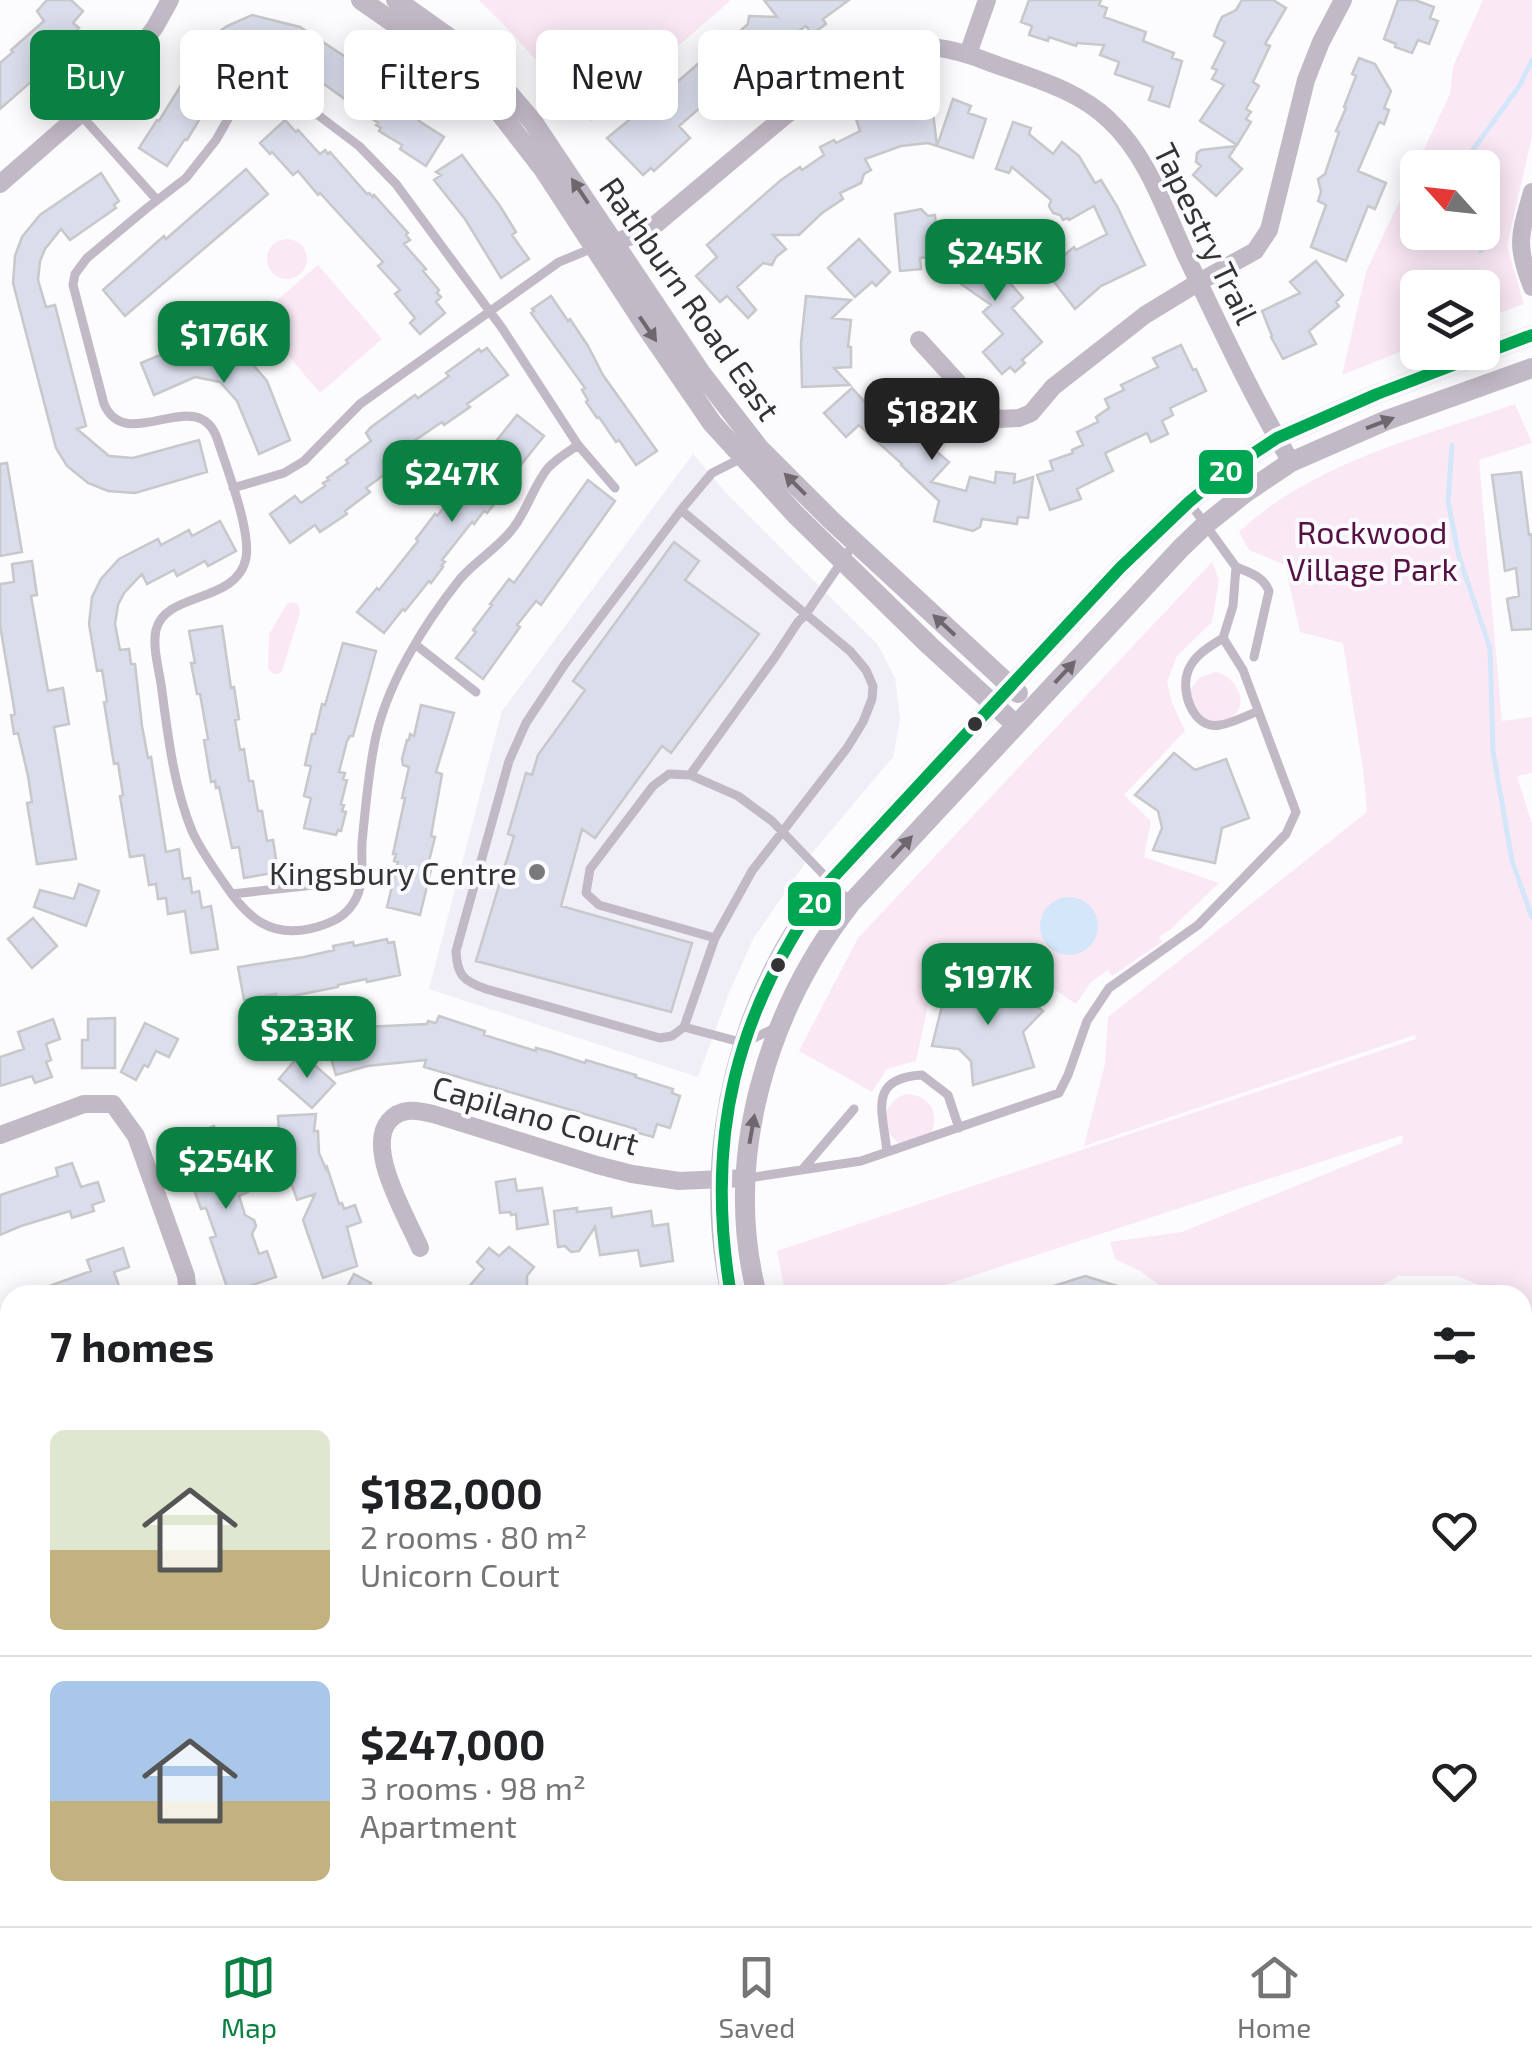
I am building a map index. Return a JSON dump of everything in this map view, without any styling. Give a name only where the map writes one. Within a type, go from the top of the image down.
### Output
[{"type":"street","points":[[152,30],[170,0]]},
{"type":"street","name":"Rathburn Road East","points":[[361,0],[433,50],[492,104],[605,245]]},
{"type":"street","name":"Rathburn Road East","points":[[396,0],[459,45],[534,122],[712,423],[750,453],[795,514],[849,551],[1033,706]]},
{"type":"street","points":[[968,54],[987,0]]},
{"type":"street","points":[[919,340],[982,409],[999,419],[1019,418],[1036,408],[1053,387],[1145,315],[1255,251],[1266,236],[1306,80],[1342,0]]},
{"type":"street","name":"Tapestry Trail","points":[[605,245],[655,225],[850,65],[878,52],[917,45],[947,47],[1083,100],[1125,136],[1147,172],[1291,462]]},
{"type":"street","points":[[0,184],[71,120]]},
{"type":"street","points":[[1532,192],[1520,244],[1532,287]]},
{"type":"street","points":[[728,1285],[720,1180],[727,1114],[744,1043],[776,964],[830,881],[1120,568],[1224,473],[1277,438],[1377,394],[1532,336]]},
{"type":"street","points":[[755,1285],[748,1240],[746,1178],[758,1093],[780,1026],[818,949],[851,903],[1205,525],[1244,493],[1291,462],[1374,426],[1532,368]]},
{"type":"street","name":"Rathburn Road East","points":[[849,551],[930,646],[1016,725]]},
{"type":"street","points":[[0,1135],[84,1104],[112,1104],[136,1136],[187,1285]]},
{"type":"street","name":"Capilano Court","points":[[420,1248],[381,1152],[386,1124],[406,1111],[433,1114],[632,1174],[678,1181],[746,1178]]},
{"type":"lane","points":[[578,445],[547,469],[513,529],[460,579],[390,689],[374,746],[360,890],[346,912],[337,920],[311,928],[284,930],[263,924],[245,912],[205,856],[192,830],[168,736],[156,637],[167,613],[230,583],[243,567],[245,536],[233,488],[218,436],[202,420],[181,415],[130,425],[121,424],[108,412],[73,278],[80,266],[179,185],[203,159],[246,90],[259,84],[274,84],[359,146],[396,184],[490,311],[578,445],[615,488]]},
{"type":"lane","points":[[85,120],[158,200]]},
{"type":"lane","points":[[233,488],[284,473],[304,460],[360,404],[490,311],[559,262],[605,245]]},
{"type":"lane","points":[[681,510],[850,650],[873,686],[863,722],[847,748],[752,871],[715,938],[684,1026],[672,1036],[660,1038],[469,983],[456,961],[456,950],[518,739],[565,664],[681,510],[712,473],[750,453]]},
{"type":"lane","points":[[1189,502],[1236,567],[1266,583],[1269,591],[1254,657]]},
{"type":"lane","points":[[690,775],[849,551]]},
{"type":"lane","points":[[1236,567],[1232,606],[1223,638],[1202,651],[1188,668],[1184,688],[1195,716],[1208,724],[1220,725],[1258,712]]},
{"type":"lane","points":[[746,1178],[861,1161],[1059,1094],[1086,1021],[1109,988],[1198,925],[1286,834],[1296,812],[1243,670],[1223,638]]},
{"type":"lane","points":[[416,645],[476,692]]},
{"type":"lane","points":[[715,938],[599,905],[586,893],[590,868],[653,786],[669,774],[690,775],[738,796],[772,822],[851,903]]},
{"type":"lane","points":[[232,894],[362,876]]},
{"type":"lane","points":[[684,1026],[744,1043],[780,1026]]},
{"type":"lane","points":[[887,1152],[881,1112],[884,1091],[900,1076],[922,1075],[948,1095],[958,1128]]},
{"type":"lane","points":[[802,1170],[854,1109]]},
{"type":"shaded area","name":"Kingsbury Centre","points":[[693,454],[726,493],[878,645],[895,678],[900,719],[893,757],[812,853],[753,939],[698,1077],[429,989],[502,711]]},
{"type":"green space","points":[[479,0],[731,0],[678,46],[678,30],[536,30],[536,60],[516,38],[516,30],[509,30]]},
{"type":"green space","points":[[1483,0],[1532,0],[1532,136],[1507,246],[1524,304],[1500,313],[1500,270],[1400,270],[1400,352],[1342,375],[1366,272],[1400,200],[1400,250],[1500,250],[1500,150],[1424,150],[1450,94],[1453,67]]},
{"type":"green space","points":[[287,239],[301,245],[307,259],[301,273],[287,279],[273,273],[267,259],[273,245]]},
{"type":"green space","points":[[318,265],[382,339],[320,393],[256,318]]},
{"type":"green space","name":"Rockwood Village Park","points":[[1515,404],[1532,443],[1479,460],[1502,721],[1532,717],[1532,773],[1517,776],[1532,824],[1532,1285],[1479,1285],[1457,1276],[1399,1276],[1382,1285],[1159,1285],[1115,1259],[1110,1242],[1182,1232],[1402,1143],[1403,1135],[945,1285],[784,1285],[777,1251],[1416,1039],[1415,1035],[1084,1146],[1105,1064],[1108,1017],[1367,812],[1343,643],[1300,632],[1285,565],[1249,550],[1239,532],[1300,487],[1406,441]]},
{"type":"green space","points":[[1212,562],[1219,580],[1212,622],[1177,656],[1167,682],[1185,731],[1124,795],[1151,821],[1144,857],[1219,883],[1159,937],[1162,942],[1112,976],[1108,970],[1091,982],[1076,1004],[994,949],[933,981],[916,1061],[887,1069],[872,1092],[799,1051],[858,938]]},
{"type":"green space","points":[[291,602],[298,604],[300,613],[282,671],[274,674],[268,669],[269,634]]},
{"type":"green space","points":[[1216,672],[1234,684],[1240,704],[1232,717],[1216,724],[1195,716],[1190,690],[1200,677]]},
{"type":"green space","points":[[906,1094],[927,1102],[934,1119],[931,1134],[900,1144],[888,1131],[885,1117],[891,1104]]},
{"type":"water","points":[[1069,897],[1089,906],[1098,926],[1089,946],[1069,955],[1049,946],[1040,926],[1049,906]]},
{"type":"building","points":[[47,0],[71,0],[83,11],[73,23],[77,30],[34,30],[44,21],[37,11]]},
{"type":"building","points":[[764,0],[849,0],[823,19],[826,24],[818,30],[806,26],[800,30],[741,30],[748,24],[749,16],[777,17]]},
{"type":"building","points":[[1029,0],[1101,0],[1099,5],[1107,8],[1104,17],[1146,32],[1143,41],[1174,53],[1172,58],[1182,61],[1169,107],[1149,100],[1153,87],[1115,74],[1119,62],[1100,55],[1104,45],[1076,46],[1029,35],[1032,26],[1021,22]]},
{"type":"building","points":[[1242,0],[1273,0],[1286,8],[1265,44],[1270,46],[1253,82],[1259,86],[1246,109],[1251,112],[1246,119],[1251,122],[1237,145],[1200,121],[1224,85],[1212,79],[1217,70],[1212,68],[1225,42],[1214,36],[1222,17],[1236,10]]},
{"type":"building","points":[[1398,0],[1415,0],[1434,7],[1430,18],[1438,21],[1429,44],[1418,40],[1412,53],[1384,39]]},
{"type":"building","points":[[252,15],[305,30],[221,30]]},
{"type":"building","points":[[30,33],[30,83],[0,109],[0,63]]},
{"type":"building","points":[[324,43],[344,56],[344,99],[324,84]]},
{"type":"building","points":[[1359,58],[1375,64],[1391,91],[1384,108],[1389,110],[1384,124],[1379,122],[1358,171],[1386,183],[1375,209],[1368,206],[1346,261],[1311,247],[1326,205],[1318,201],[1318,179],[1325,174]]},
{"type":"building","points":[[698,64],[698,109],[679,126],[690,138],[654,171],[651,168],[643,175],[607,138],[629,120],[678,120],[678,81]]},
{"type":"building","points":[[180,87],[180,120],[199,120],[167,166],[139,148]]},
{"type":"building","points":[[953,99],[971,106],[968,113],[986,119],[973,158],[937,146]]},
{"type":"building","points":[[285,120],[320,154],[330,152],[408,233],[410,240],[404,244],[439,290],[441,297],[436,302],[445,313],[420,334],[410,323],[415,318],[395,294],[400,290],[378,266],[383,262],[298,171],[293,175],[260,143]]},
{"type":"building","points":[[374,120],[420,120],[444,137],[426,166],[379,131]]},
{"type":"building","points":[[856,120],[934,120],[937,146],[901,146],[865,159],[871,170],[864,174],[861,183],[840,193],[843,199],[799,235],[773,235],[786,249],[772,265],[763,263],[737,287],[756,310],[748,318],[727,296],[720,302],[696,276],[717,257],[707,245],[781,180],[824,155],[820,147],[860,131]]},
{"type":"building","points":[[1013,122],[1031,128],[1029,134],[1053,154],[1062,142],[1079,156],[1095,183],[1101,180],[1117,206],[1145,265],[1101,286],[1075,309],[1048,274],[1074,247],[1076,250],[1107,234],[1094,206],[1063,220],[1053,213],[1051,200],[1012,167],[1009,173],[996,169]]},
{"type":"building","points":[[1236,146],[1229,157],[1242,169],[1216,196],[1193,175],[1201,166],[1196,162],[1197,153]]},
{"type":"building","points":[[462,155],[500,206],[516,232],[512,235],[529,259],[501,278],[465,219],[434,180],[441,175],[436,172]]},
{"type":"building","points":[[246,169],[268,194],[125,316],[103,290]]},
{"type":"building","points":[[101,173],[119,201],[114,205],[116,208],[70,240],[61,229],[45,249],[38,280],[46,307],[55,305],[86,426],[77,429],[109,456],[133,458],[199,440],[207,472],[135,493],[108,491],[88,483],[67,466],[56,448],[13,283],[15,256],[22,237],[40,215]]},
{"type":"building","points":[[921,209],[928,216],[935,215],[939,256],[920,258],[921,269],[900,271],[895,214]]},
{"type":"building","points":[[960,232],[992,254],[989,259],[1023,298],[1012,308],[1042,342],[1015,372],[1010,367],[1002,374],[983,352],[1003,334],[983,312],[991,305],[954,279],[963,266],[945,253]]},
{"type":"building","points":[[859,239],[890,272],[876,286],[872,282],[855,297],[828,268]]},
{"type":"building","points":[[1316,261],[1343,295],[1336,302],[1339,306],[1309,331],[1316,344],[1283,359],[1262,311],[1300,293],[1290,282]]},
{"type":"building","points":[[551,296],[657,451],[636,465],[597,418],[586,402],[582,390],[585,388],[531,313]]},
{"type":"building","points":[[806,296],[851,300],[832,318],[851,320],[851,367],[834,368],[850,385],[802,387]]},
{"type":"building","points":[[205,343],[234,349],[249,360],[267,381],[290,440],[259,454],[237,401],[220,382],[195,377],[154,395],[141,363],[184,345]]},
{"type":"building","points":[[1181,345],[1206,391],[1170,408],[1173,415],[1162,421],[1168,434],[1151,442],[1147,433],[1105,453],[1113,471],[1077,489],[1081,499],[1050,510],[1037,475],[1053,470],[1050,461],[1083,445],[1077,432],[1098,422],[1096,417],[1109,408],[1105,399],[1124,390],[1121,385],[1158,367],[1153,358]]},
{"type":"building","points":[[487,348],[508,375],[467,404],[470,407],[386,460],[392,469],[366,488],[370,492],[345,511],[347,514],[320,532],[315,525],[290,543],[270,514],[295,496],[301,503],[325,486],[327,478],[371,441],[366,433],[370,428],[449,376],[446,373],[479,349],[481,352]]},
{"type":"building","points":[[852,388],[865,402],[877,392],[894,410],[901,409],[912,417],[917,412],[930,424],[927,427],[944,442],[936,451],[949,462],[931,482],[966,491],[970,477],[995,483],[996,472],[1015,474],[1014,483],[1033,477],[1028,518],[1018,517],[1017,524],[982,519],[980,527],[973,531],[934,521],[939,501],[902,464],[859,425],[846,437],[824,413]]},
{"type":"building","points":[[517,415],[544,436],[487,513],[484,511],[472,522],[442,560],[443,567],[431,583],[384,633],[357,612],[418,541],[435,514],[460,491]]},
{"type":"building","points":[[7,463],[22,552],[0,556],[0,464]]},
{"type":"building","points":[[1521,472],[1529,535],[1532,534],[1532,629],[1512,630],[1507,599],[1519,596],[1516,568],[1505,571],[1492,475]]},
{"type":"building","points":[[588,480],[615,501],[541,605],[536,601],[517,625],[520,627],[483,679],[456,658],[476,632],[473,630],[490,604],[509,579],[514,583]]},
{"type":"building","points":[[220,521],[236,551],[208,566],[205,561],[177,576],[174,570],[147,584],[142,574],[124,593],[115,624],[120,650],[129,649],[131,664],[135,664],[142,726],[148,758],[151,757],[166,852],[179,849],[183,879],[190,878],[192,893],[199,891],[202,908],[211,906],[218,949],[191,953],[185,911],[168,914],[166,898],[158,899],[156,884],[149,885],[144,855],[130,857],[102,670],[97,671],[89,624],[92,597],[101,579],[119,559],[158,539],[161,545],[189,530],[192,536]]},
{"type":"building","name":"Kingsbury Centre","points":[[674,542],[699,561],[685,580],[759,634],[671,753],[662,746],[595,838],[582,829],[561,906],[692,943],[671,1012],[476,961],[514,836],[508,834],[526,773],[532,775],[538,755],[585,690],[573,681]]},
{"type":"building","points":[[32,561],[37,595],[31,596],[48,691],[63,688],[69,724],[54,727],[76,859],[37,864],[27,803],[32,802],[28,776],[18,733],[14,734],[11,715],[15,714],[0,625],[0,584],[14,582],[12,564]]},
{"type":"building","points":[[222,626],[239,719],[235,720],[240,750],[244,749],[267,841],[273,840],[278,872],[244,878],[239,847],[232,848],[219,787],[211,782],[204,740],[208,739],[191,663],[195,663],[189,631]]},
{"type":"building","points":[[343,643],[376,651],[339,772],[345,773],[343,779],[347,780],[341,804],[346,812],[336,835],[304,828],[311,798],[304,796],[311,766],[305,765]]},
{"type":"building","points":[[421,705],[454,713],[436,772],[442,774],[431,836],[435,837],[420,915],[387,907],[398,862],[393,854],[409,767],[403,765],[402,759],[410,734],[414,736]]},
{"type":"building","points":[[1174,753],[1195,770],[1226,759],[1249,818],[1222,828],[1215,863],[1153,850],[1162,828],[1158,811],[1135,795]]},
{"type":"building","points":[[79,884],[99,891],[86,926],[34,907],[40,890],[74,899]]},
{"type":"building","points":[[33,918],[57,946],[32,968],[8,939]]},
{"type":"building","points":[[387,939],[388,943],[394,942],[400,975],[277,999],[276,994],[244,1000],[238,967],[304,957],[353,942],[354,946]]},
{"type":"building","points":[[994,970],[1043,1011],[1023,1032],[1034,1067],[973,1085],[971,1061],[959,1049],[932,1046],[946,990],[972,995]]},
{"type":"building","points":[[439,1016],[485,1031],[484,1035],[536,1051],[585,1063],[586,1060],[673,1089],[672,1093],[680,1096],[670,1128],[657,1124],[653,1137],[635,1132],[636,1129],[424,1067],[426,1060],[367,1066],[336,1075],[325,1039],[364,1027],[436,1023]]},
{"type":"building","points":[[115,1018],[115,1068],[82,1068],[82,1040],[88,1040],[88,1019]]},
{"type":"building","points":[[53,1019],[60,1039],[46,1044],[51,1060],[46,1062],[52,1077],[35,1083],[32,1076],[0,1086],[0,1057],[24,1049],[18,1032]]},
{"type":"building","points":[[145,1023],[178,1039],[169,1057],[156,1051],[136,1080],[121,1072]]},
{"type":"building","points":[[301,1053],[335,1083],[312,1108],[279,1079]]},
{"type":"building","points":[[316,1114],[314,1131],[318,1131],[319,1153],[339,1204],[344,1209],[355,1205],[361,1222],[347,1227],[357,1266],[323,1278],[303,1220],[315,1194],[297,1200],[280,1150],[278,1116]]},
{"type":"building","points":[[214,1126],[230,1171],[239,1167],[248,1192],[239,1196],[245,1215],[254,1220],[252,1234],[259,1254],[267,1251],[276,1277],[252,1285],[226,1285],[210,1238],[216,1236],[190,1179],[195,1177],[182,1138]]},
{"type":"building","points":[[72,1163],[81,1187],[98,1182],[104,1201],[92,1205],[94,1211],[72,1218],[70,1211],[0,1235],[0,1195],[58,1176],[56,1168]]},
{"type":"building","points":[[515,1179],[517,1191],[542,1188],[548,1224],[517,1229],[516,1214],[500,1213],[496,1182]]},
{"type":"building","points":[[577,1208],[577,1212],[611,1208],[612,1217],[651,1211],[653,1226],[668,1224],[673,1261],[641,1266],[638,1250],[600,1255],[595,1227],[579,1251],[558,1247],[554,1211]]},
{"type":"building","points":[[509,1247],[534,1267],[527,1276],[527,1285],[470,1285],[484,1269],[477,1262],[489,1248],[499,1256]]},
{"type":"building","points":[[123,1248],[129,1267],[114,1272],[119,1285],[52,1285],[91,1271],[87,1260]]},
{"type":"building","points":[[354,1274],[371,1283],[370,1285],[348,1285]]},
{"type":"building","points":[[1085,1276],[1114,1285],[1057,1285]]},
{"type":"waterway","points":[[1473,150],[1520,85],[1532,60]]},
{"type":"waterway","points":[[1452,445],[1448,501],[1459,557],[1490,648],[1493,751],[1512,861],[1532,917]]},
{"type":"transit line","name":"20","points":[[730,1285],[722,1182],[725,1129],[735,1078],[750,1027],[771,978],[797,929],[830,881],[1120,568],[1224,473],[1277,438],[1377,394],[1532,335]]},
{"type":"place","name":"Kingsbury Centre","points":[[537,872]]}]
